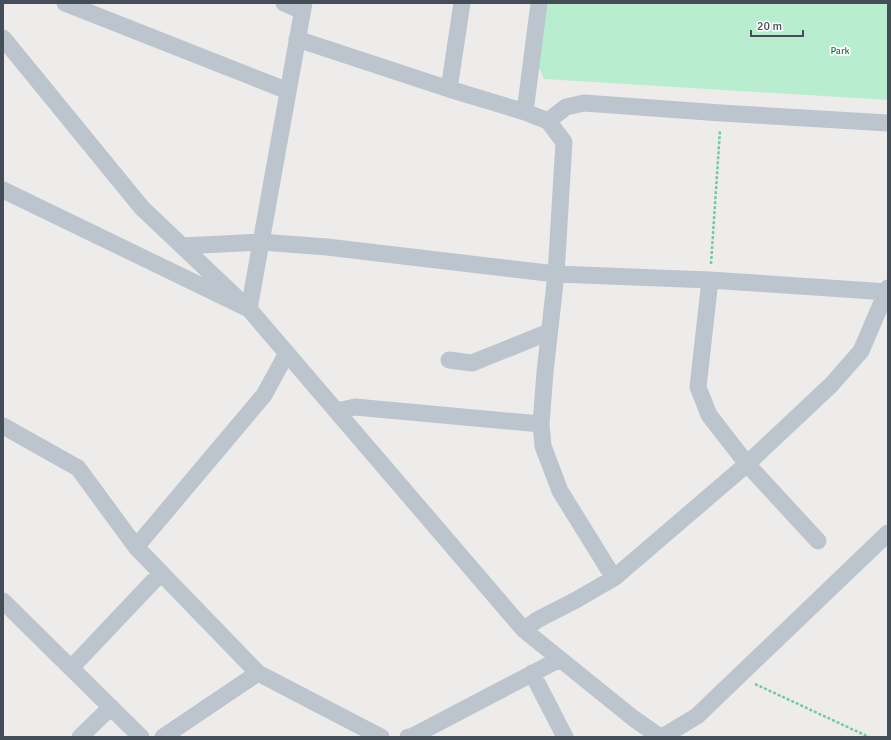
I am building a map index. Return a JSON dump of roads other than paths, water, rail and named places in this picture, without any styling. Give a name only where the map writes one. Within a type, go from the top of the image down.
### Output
[{"type":"street","points":[[65,3],[288,91]]},
{"type":"street","points":[[249,309],[303,7],[284,3]]},
{"type":"street","points":[[449,89],[462,3]]},
{"type":"street","points":[[525,112],[539,3]]},
{"type":"street","points":[[3,38],[142,208],[249,309],[524,630],[633,718],[661,737],[697,716],[888,533]]},
{"type":"street","points":[[297,39],[449,89],[525,112],[548,121],[564,142],[556,274],[541,424],[543,446],[560,491],[614,578]]},
{"type":"street","points":[[548,121],[566,106],[584,103],[888,123]]},
{"type":"street","points":[[5,196],[249,309]]},
{"type":"street","points":[[182,246],[261,242],[327,247],[556,274],[710,280],[888,292]]},
{"type":"street","points":[[710,280],[698,387],[709,415],[746,464],[818,541]]},
{"type":"street","points":[[524,630],[537,620],[614,578],[746,464],[832,385],[861,351],[888,292],[888,288]]},
{"type":"street","points":[[449,360],[472,362],[549,332]]},
{"type":"street","points":[[136,547],[264,395],[287,353]]},
{"type":"street","points":[[337,411],[355,407],[541,424]]},
{"type":"street","points":[[3,426],[78,468],[136,547],[258,674],[381,737]]},
{"type":"street","points":[[71,668],[161,573]]},
{"type":"street","points":[[3,601],[141,737]]},
{"type":"street","points":[[408,737],[560,659]]},
{"type":"street","points":[[532,673],[565,737]]},
{"type":"street","points":[[162,737],[258,674]]},
{"type":"street","points":[[80,737],[111,708]]},
{"type":"park label","name":"Park","points":[[840,50]]}]
